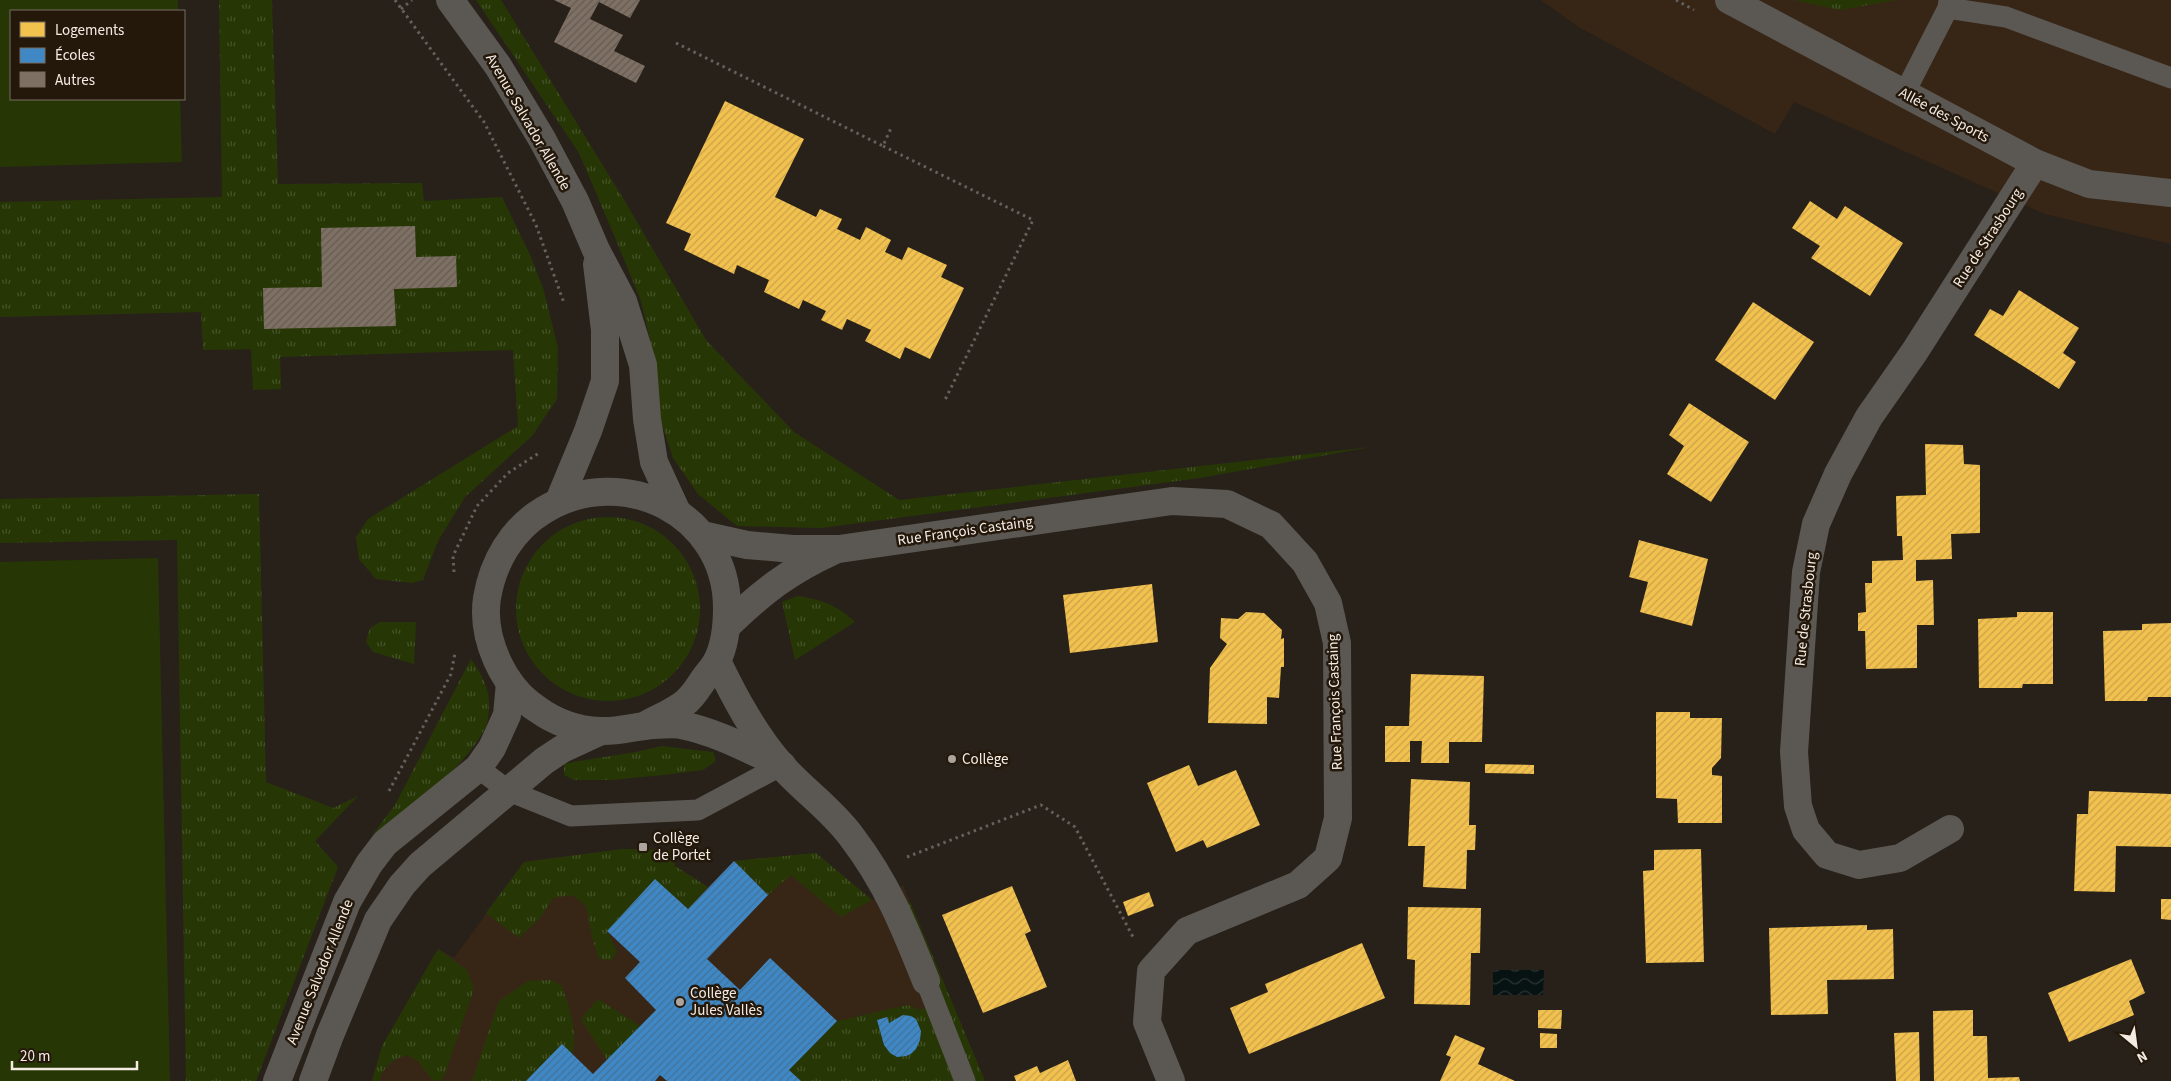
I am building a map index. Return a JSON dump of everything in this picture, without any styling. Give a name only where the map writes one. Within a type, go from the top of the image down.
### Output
[{"type":"street","name":"Avenue Salvador Allende","points":[[450,0],[498,66],[542,139],[623,301],[643,365],[647,419],[654,462],[677,512]]},
{"type":"street","name":"Allée des Sports","points":[[1728,0],[2036,163],[2089,184],[2167,191]]},
{"type":"street","name":"Rue de Strasbourg","points":[[1950,829],[1900,858],[1859,865],[1827,854],[1806,830],[1798,806],[1794,752],[1806,572],[1816,524],[1838,474],[1869,417],[1915,351],[2036,163]]},
{"type":"street","name":"Avenue Salvador Allende","points":[[559,501],[588,432],[604,381],[605,330],[596,250]]},
{"type":"street","points":[[644,726],[687,701],[717,662],[728,626],[727,593],[718,562],[702,535],[677,512],[649,498],[619,491],[588,492],[559,501],[531,518],[509,541],[494,569],[487,600],[488,630],[496,658],[510,683],[535,708],[567,725],[601,731],[679,724],[720,736],[782,766]]},
{"type":"street","name":"Rue François Castaing","points":[[702,535],[747,545],[793,549],[839,549],[1172,502],[1227,504],[1271,525],[1306,562],[1328,603],[1337,643],[1338,818],[1328,858],[1298,885],[1187,931],[1151,971]]},
{"type":"street","name":"Rue François Castaing","points":[[728,626],[754,600],[778,580],[811,561],[839,549]]},
{"type":"street","points":[[717,662],[734,697],[757,734],[782,766],[850,834],[876,869],[895,904],[926,981]]},
{"type":"street","name":"Avenue Salvador Allende","points":[[277,1081],[347,902],[369,864],[385,843],[478,768],[492,748],[507,715],[510,683]]},
{"type":"street","points":[[313,1081],[378,920],[397,892],[420,865],[544,761],[562,749],[601,731]]},
{"type":"street","points":[[1151,971],[1147,1022],[1172,1081]]},
{"type":"lane","points":[[1904,94],[1949,4],[2006,17],[2171,78]]},
{"type":"lane","points":[[478,768],[509,791],[571,816],[698,810],[782,766]]},
{"type":"lane","points":[[926,981],[965,1081]]},
{"type":"path","points":[[395,0],[484,122],[536,225],[566,311]]},
{"type":"path","points":[[401,9],[412,0]]},
{"type":"path","points":[[676,43],[1033,220],[944,402]]},
{"type":"path","points":[[883,146],[891,128]]},
{"type":"path","points":[[454,574],[453,556],[477,506],[508,473],[545,450]]},
{"type":"path","points":[[388,793],[451,674],[456,648]]},
{"type":"path","points":[[876,869],[1041,805],[1075,827],[1151,971]]},
{"type":"shaded area","points":[[1541,0],[2171,0],[2171,244],[2045,214],[1794,102],[1775,134],[1577,26]]},
{"type":"shaded area","name":"Collège Jules Vallès","points":[[623,849],[673,850],[675,866],[708,887],[734,861],[816,853],[872,900],[903,885],[985,1081],[372,1081],[382,1046],[438,949],[454,958],[524,862]]},
{"type":"green space","points":[[0,0],[178,0],[178,10],[10,10],[10,100],[180,100],[182,162],[0,167]]},
{"type":"green space","points":[[219,0],[272,0],[278,184],[422,183],[424,201],[502,197],[531,257],[544,291],[558,348],[557,399],[532,436],[465,497],[438,541],[423,580],[412,583],[376,579],[359,559],[356,537],[368,519],[518,426],[513,350],[280,357],[281,389],[253,390],[251,349],[203,350],[201,312],[0,317],[0,202],[222,197]]},
{"type":"green space","points":[[476,0],[501,0],[623,198],[706,340],[794,432],[899,500],[1371,447],[1200,478],[821,528],[737,526],[698,494],[673,458],[659,415],[655,361],[641,301],[579,153]]},
{"type":"green space","points":[[1793,0],[1897,0],[1840,10]]},
{"type":"green space","points":[[259,494],[266,782],[333,808],[358,796],[315,841],[338,867],[256,1081],[186,1081],[177,540],[0,543],[0,499]]},
{"type":"green space","points":[[617,517],[626,518],[652,528],[667,538],[679,550],[689,565],[696,582],[699,591],[699,627],[689,653],[679,668],[667,680],[652,690],[626,700],[599,701],[590,700],[564,690],[549,680],[537,668],[527,653],[517,627],[516,600],[517,591],[527,565],[537,550],[549,538],[564,528],[590,518]]},
{"type":"green space","points":[[158,558],[170,1081],[0,1081],[0,562]]},
{"type":"green space","points":[[797,596],[828,604],[855,622],[795,660],[782,602]]},
{"type":"green space","points":[[380,622],[416,622],[414,664],[373,652],[366,642],[370,628]]},
{"type":"green space","points":[[471,659],[481,674],[489,697],[487,725],[470,752],[445,778],[403,813],[373,834],[395,805]]},
{"type":"green space","points":[[661,746],[713,752],[716,761],[703,770],[612,780],[574,780],[564,775],[564,764],[637,752]]},
{"type":"green space","points":[[623,849],[673,850],[675,866],[708,887],[688,909],[655,880],[607,931],[617,951],[612,960],[599,959],[592,937],[586,906],[573,895],[553,898],[540,918],[519,938],[486,913],[524,862]]},
{"type":"green space","points":[[816,853],[872,900],[841,917],[791,875],[768,895],[734,861]]},
{"type":"green space","points":[[910,902],[985,1081],[801,1081],[789,1070],[837,1021],[908,1005],[919,1010],[945,1001],[904,905]]},
{"type":"green space","points":[[438,949],[467,970],[474,989],[444,1077],[439,1081],[432,1080],[418,1061],[407,1055],[389,1064],[383,1071],[379,1081],[372,1081],[382,1046]]},
{"type":"green space","points":[[551,980],[562,986],[570,1011],[574,1037],[572,1054],[562,1044],[526,1081],[472,1081],[499,1001],[528,981]]},
{"type":"green space","points":[[598,999],[640,1026],[607,1060],[581,1019]]},
{"type":"water","points":[[1493,970],[1544,970],[1543,995],[1493,995]]},
{"type":"building: Logements","points":[[725,101],[804,139],[775,197],[816,217],[820,209],[842,219],[837,229],[860,240],[866,227],[891,240],[885,252],[902,260],[908,247],[947,265],[941,277],[964,288],[930,359],[905,347],[900,359],[865,341],[871,330],[847,319],[842,330],[821,320],[826,311],[803,300],[799,309],[764,292],[769,280],[737,265],[734,274],[684,250],[691,234],[666,223]]},
{"type":"building: Logements","points":[[1810,201],[1837,219],[1845,206],[1903,243],[1870,296],[1811,258],[1820,246],[1792,228]]},
{"type":"building: Logements","points":[[2019,290],[2079,328],[2063,353],[2076,362],[2059,389],[1974,335],[1990,309],[2003,316]]},
{"type":"building: Logements","points":[[1753,302],[1814,342],[1775,400],[1715,360]]},
{"type":"building: Logements","points":[[1689,403],[1749,442],[1711,502],[1667,474],[1684,446],[1669,435]]},
{"type":"building: Logements","points":[[1925,444],[1963,445],[1964,464],[1980,465],[1980,533],[1951,534],[1952,559],[1916,560],[1916,581],[1933,580],[1934,625],[1917,625],[1917,668],[1866,669],[1865,631],[1858,631],[1858,613],[1866,612],[1865,583],[1872,583],[1872,561],[1903,560],[1902,536],[1897,536],[1896,496],[1926,495]]},
{"type":"building: Logements","points":[[1639,540],[1708,559],[1692,626],[1640,612],[1648,582],[1629,577]]},
{"type":"building: Logements","points":[[1152,584],[1158,642],[1070,653],[1063,595]]},
{"type":"building: Logements","points":[[1246,612],[1264,613],[1282,630],[1281,639],[1284,638],[1284,667],[1281,667],[1279,698],[1267,697],[1267,724],[1208,723],[1210,668],[1227,644],[1220,638],[1221,618],[1238,619]]},
{"type":"building: Logements","points":[[2017,612],[2053,612],[2053,684],[2023,684],[2022,688],[1979,688],[1978,619],[2017,617]]},
{"type":"building: Logements","points":[[2171,623],[2171,697],[2148,697],[2147,701],[2105,701],[2103,631],[2142,630],[2142,624]]},
{"type":"building: Logements","points":[[1411,674],[1484,676],[1482,742],[1449,742],[1449,763],[1421,763],[1422,741],[1410,741],[1410,762],[1385,762],[1385,726],[1409,726]]},
{"type":"building: Logements","points":[[1656,712],[1690,712],[1690,718],[1722,718],[1721,758],[1712,768],[1712,775],[1722,776],[1722,823],[1678,823],[1677,799],[1656,798]]},
{"type":"building: Logements","points":[[1485,764],[1534,765],[1534,774],[1485,773]]},
{"type":"building: Logements","points":[[1189,765],[1198,786],[1236,770],[1260,825],[1207,848],[1203,840],[1176,852],[1147,783]]},
{"type":"building: Logements","points":[[1411,779],[1470,782],[1469,825],[1476,825],[1475,850],[1467,850],[1466,889],[1423,887],[1425,846],[1408,846]]},
{"type":"building: Logements","points":[[2089,791],[2171,794],[2171,847],[2116,846],[2115,892],[2074,891],[2077,814],[2088,814]]},
{"type":"building: Logements","points":[[1701,849],[1704,962],[1646,963],[1643,871],[1654,870],[1654,850]]},
{"type":"building: Logements","points":[[1012,886],[1031,931],[1025,934],[1047,987],[983,1013],[942,915]]},
{"type":"building: Logements","points":[[1149,892],[1154,906],[1128,916],[1123,902]]},
{"type":"building: Logements","points":[[2161,899],[2171,899],[2171,920],[2161,919]]},
{"type":"building: Logements","points":[[1408,907],[1481,908],[1480,953],[1471,953],[1470,1005],[1414,1004],[1415,960],[1407,959]]},
{"type":"building: Logements","points":[[1867,925],[1867,930],[1893,929],[1894,979],[1827,980],[1828,1014],[1771,1015],[1769,928]]},
{"type":"building: Logements","points":[[1362,943],[1385,998],[1249,1054],[1230,1008],[1268,992],[1265,984]]},
{"type":"building: Logements","points":[[2131,959],[2145,993],[2129,1001],[2134,1015],[2069,1042],[2048,993]]},
{"type":"building: Logements","points":[[1538,1010],[1562,1010],[1561,1029],[1538,1028]]},
{"type":"building: Logements","points":[[1973,1010],[1973,1036],[1987,1036],[1988,1078],[2019,1077],[2020,1081],[1934,1081],[1933,1011]]},
{"type":"building: Logements","points":[[1919,1032],[1920,1081],[1896,1081],[1894,1033]]},
{"type":"building: Logements","points":[[1540,1033],[1557,1034],[1557,1048],[1540,1048]]},
{"type":"building: Logements","points":[[1455,1035],[1485,1048],[1478,1064],[1515,1081],[1440,1081],[1451,1057],[1446,1055]]},
{"type":"building: Logements","points":[[1068,1060],[1076,1081],[1016,1081],[1014,1076],[1037,1066],[1040,1073]]},
{"type":"building: Écoles","points":[[734,861],[768,895],[707,959],[740,990],[770,958],[837,1021],[789,1070],[801,1081],[667,1081],[660,1075],[655,1081],[526,1081],[562,1044],[593,1074],[656,1010],[625,978],[640,962],[607,931],[655,879],[688,909]]},
{"type":"building: Écoles","points":[[903,1015],[916,1019],[921,1031],[920,1040],[916,1049],[911,1054],[897,1057],[890,1053],[884,1045],[877,1020],[887,1017],[889,1023]]},
{"type":"building: Autres","points":[[554,0],[640,0],[630,18],[599,2],[590,19],[623,35],[614,51],[645,66],[636,83],[554,42],[571,8]]},
{"type":"building: Autres","points":[[415,226],[416,257],[456,256],[457,287],[394,289],[396,326],[264,329],[263,288],[322,287],[321,228]]},
{"type":"place","name":"Collège","points":[[952,759]]},
{"type":"place","name":"Collège de Portet","points":[[643,847]]},
{"type":"place","name":"Collège Jules Vallès","points":[[680,1002]]}]
